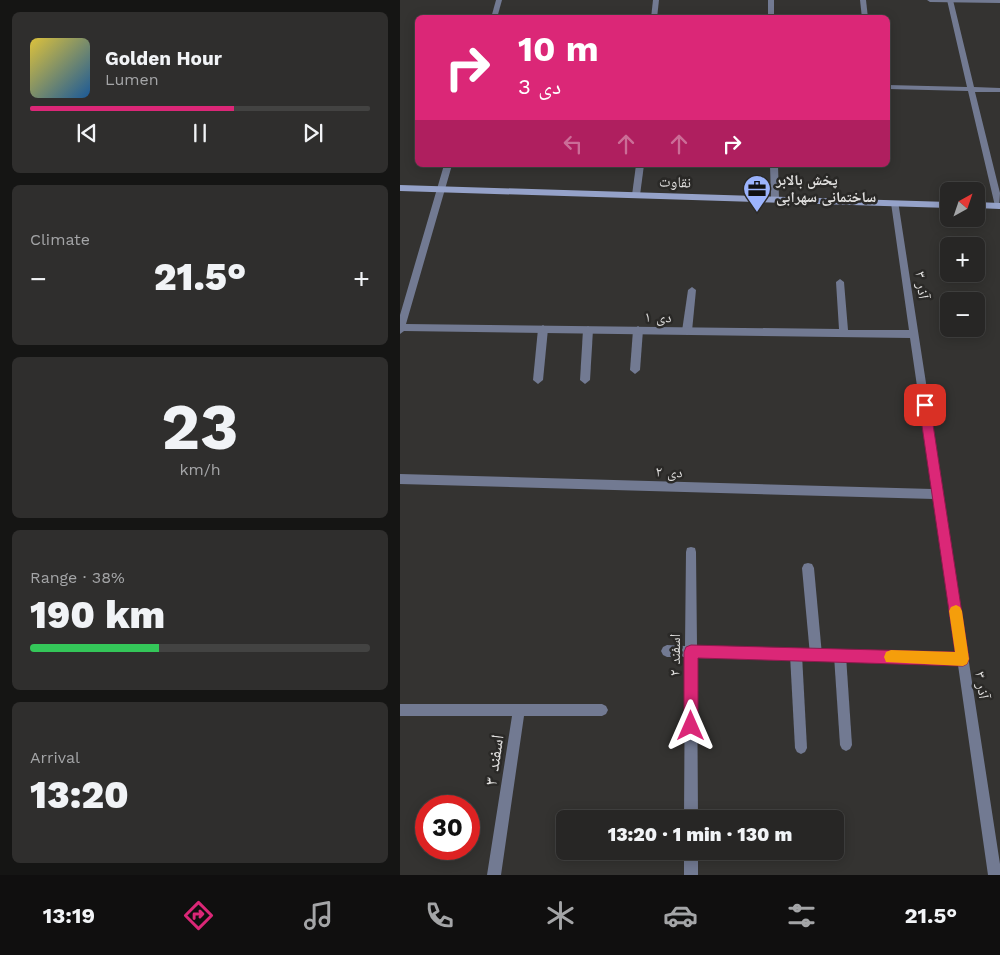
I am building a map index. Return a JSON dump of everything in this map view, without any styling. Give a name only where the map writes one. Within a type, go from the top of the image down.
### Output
[{"type":"street","points":[[495,15],[499,0]]},
{"type":"street","points":[[654,15],[656,0]]},
{"type":"street","points":[[771,0],[771,15]]},
{"type":"street","points":[[863,0],[865,15]]},
{"type":"street","points":[[930,0],[1000,1]]},
{"type":"street","points":[[950,0],[1000,206],[985,206]]},
{"type":"street","points":[[890,87],[1000,90]]},
{"type":"street","points":[[400,329],[447,167]]},
{"type":"street","points":[[636,195],[640,167]]},
{"type":"street","points":[[774,167],[775,199]]},
{"type":"street","name":"نقاوت","points":[[400,188],[940,205]]},
{"type":"street","name":"آذر ۳","points":[[894,203],[995,875]]},
{"type":"street","points":[[840,282],[844,333]]},
{"type":"street","points":[[687,331],[692,290]]},
{"type":"street","name":"دی ۱","points":[[400,329],[914,334]]},
{"type":"street","points":[[538,380],[543,329]]},
{"type":"street","points":[[585,380],[588,330]]},
{"type":"street","points":[[636,370],[638,330]]},
{"type":"street","name":"دی ۲","points":[[400,479],[938,494]]},
{"type":"street","name":"اسفند ۲","points":[[691,552],[691,810]]},
{"type":"street","points":[[808,568],[816,655]]},
{"type":"street","points":[[667,651],[963,659]]},
{"type":"street","points":[[796,655],[801,748]]},
{"type":"street","points":[[840,656],[846,745]]},
{"type":"street","points":[[400,710],[602,710]]},
{"type":"street","name":"اسفند ۳","points":[[494,875],[519,710]]},
{"type":"street","points":[[690,875],[691,860]]},
{"type":"slow traffic","points":[[891,657],[963,659],[956,611]]},
{"type":"place","name":"پخش بالابر ساختمانی سهرابی","points":[[757,213]]},
{"type":"route","points":[[691,726],[691,652],[963,659],[925,405]]}]
